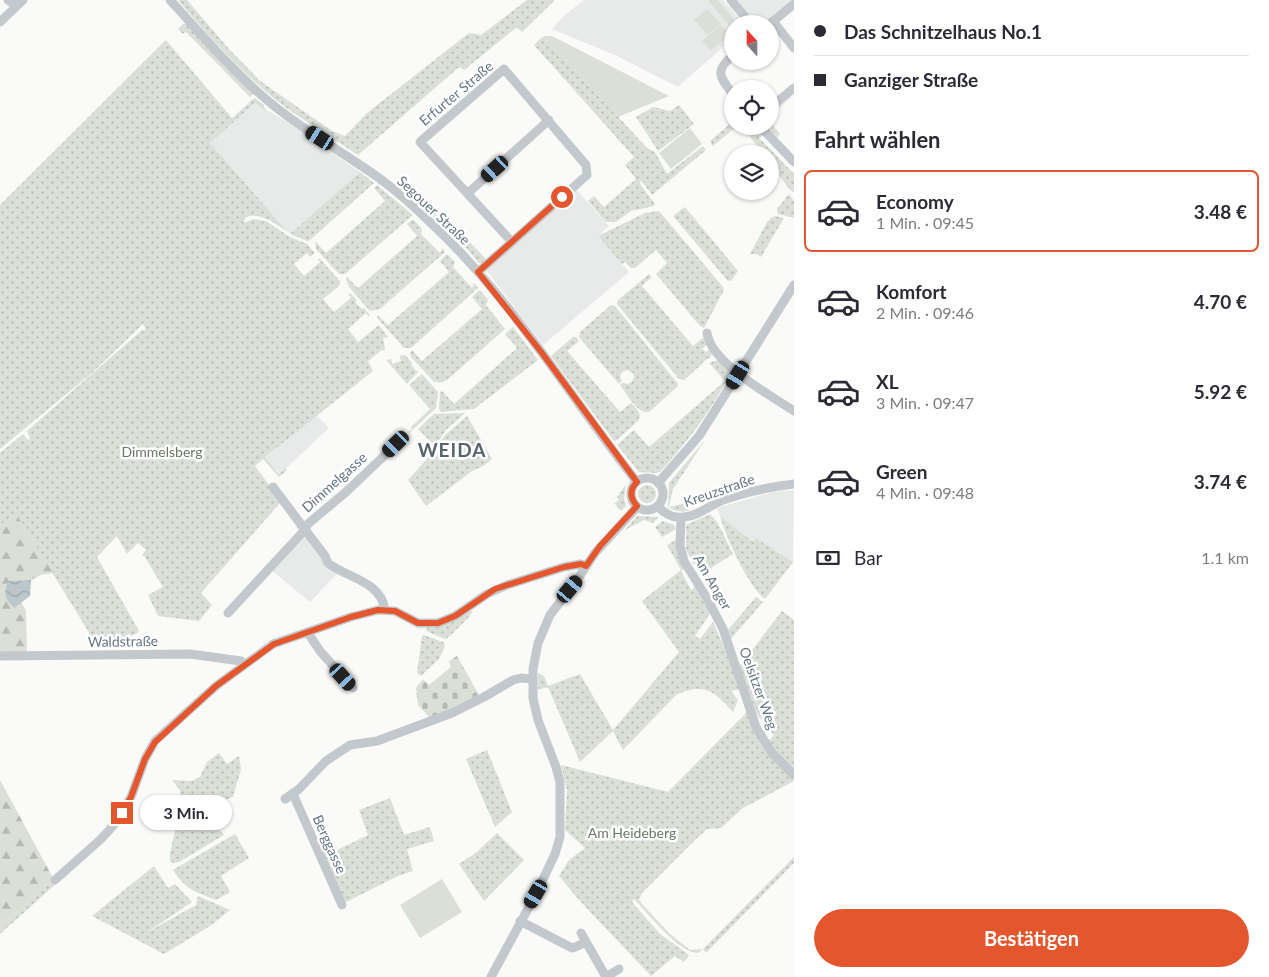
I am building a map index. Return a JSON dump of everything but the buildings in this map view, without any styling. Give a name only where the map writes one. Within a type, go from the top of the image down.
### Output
[{"type":"street","points":[[8,0],[20,3]]},
{"type":"street","name":"Segouer Straße","points":[[170,0],[231,67],[258,92],[284,114],[380,179],[434,225],[478,272],[542,353],[637,482]]},
{"type":"street","points":[[731,0],[744,15]]},
{"type":"street","points":[[0,22],[20,3]]},
{"type":"street","points":[[779,16],[794,4]]},
{"type":"street","points":[[779,32],[794,48]]},
{"type":"street","points":[[724,64],[720,75],[724,82]]},
{"type":"street","name":"Erfurter Straße","points":[[478,272],[512,242],[586,175],[586,165],[504,69],[417,145],[468,193],[512,242]]},
{"type":"street","points":[[779,100],[794,88]]},
{"type":"street","points":[[468,193],[549,120]]},
{"type":"street","points":[[768,135],[794,162]]},
{"type":"street","points":[[658,483],[699,436],[794,285]]},
{"type":"street","points":[[707,333],[718,354],[738,375],[794,411]]},
{"type":"street","name":"Dimmelgasse","points":[[228,614],[304,528],[346,492],[404,437]]},
{"type":"street","points":[[647,478],[658,483],[663,492],[657,506],[650,510],[644,510],[637,506],[631,496],[631,490],[637,482],[647,478]]},
{"type":"street","name":"Kreuzstraße","points":[[657,506],[672,517],[681,518],[695,515],[732,497],[761,489],[794,484]]},
{"type":"street","name":"Dimmelgasse","points":[[273,486],[325,556],[328,563],[371,587],[382,599],[385,610]]},
{"type":"street","points":[[492,977],[555,854],[561,831],[560,782],[534,705],[532,679],[538,643],[550,614],[586,566],[594,552],[637,506]]},
{"type":"street","name":"Am Anger","points":[[681,518],[680,546],[684,561],[723,629]]},
{"type":"street","points":[[55,880],[113,826],[131,797],[145,759],[155,742],[216,686],[274,644],[351,617],[385,610],[395,611],[418,623],[438,623],[455,616],[487,594],[507,585],[564,567],[581,564],[586,566]]},
{"type":"street","name":"Oelsitzer Weg","points":[[723,629],[750,711],[760,734],[772,753],[794,775]]},
{"type":"street","points":[[308,633],[320,651],[353,688]]},
{"type":"street","name":"Waldstraße","points":[[0,656],[182,654],[245,664]]},
{"type":"street","points":[[285,799],[293,794],[326,761],[350,744],[377,741],[452,713],[513,680],[521,678],[532,679]]},
{"type":"street","name":"Berggasse","points":[[293,794],[342,905]]},
{"type":"street","points":[[520,921],[573,948],[586,942]]},
{"type":"street","points":[[581,933],[606,977],[619,969]]},
{"type":"shaded area","points":[[584,0],[723,0],[736,15],[724,15],[724,46],[678,87],[615,55],[552,29],[566,14]]},
{"type":"shaded area","points":[[737,0],[792,0],[774,15],[749,15]]},
{"type":"shaded area","points":[[255,103],[287,122],[360,172],[290,234],[210,143]]},
{"type":"shaded area","points":[[576,189],[609,226],[598,236],[629,272],[543,345],[487,271],[489,267]]},
{"type":"shaded area","points":[[316,415],[329,428],[280,474],[264,458]]},
{"type":"shaded area","points":[[794,490],[793,562],[756,538],[753,542],[720,516],[717,508],[773,492]]},
{"type":"shaded area","points":[[302,537],[308,539],[338,573],[310,602],[271,570]]},
{"type":"green space","points":[[178,0],[187,0],[229,49],[260,81],[332,131],[345,136],[367,113],[469,33],[481,35],[527,0],[555,0],[522,32],[517,27],[464,70],[459,67],[358,155],[297,116],[263,89],[240,68]]},
{"type":"green space","points":[[708,0],[718,0],[730,15],[724,15],[724,19]]},
{"type":"green space","points":[[707,9],[721,24],[707,35],[694,20]]},
{"type":"green space","points":[[183,24],[187,24],[255,93],[250,97],[186,32],[183,34],[178,29]]},
{"type":"green space","points":[[721,25],[724,28],[724,40],[711,51],[702,41]]},
{"type":"green space","points":[[552,36],[669,96],[618,117],[550,43],[541,38]]},
{"type":"green space","points":[[541,38],[550,43],[647,148],[655,152],[667,174],[703,146],[706,150],[652,195],[641,180],[640,184],[655,204],[654,206],[631,211],[616,222],[606,222],[588,201],[594,196],[604,207],[636,179],[625,165],[634,157],[534,45]]},
{"type":"green space","name":"Dimmelsberg","points":[[166,40],[232,118],[255,98],[264,105],[265,110],[255,103],[210,143],[288,232],[263,217],[246,217],[243,223],[254,219],[266,221],[290,237],[307,244],[314,254],[310,257],[307,253],[294,264],[304,276],[320,262],[319,258],[340,281],[340,285],[323,299],[334,312],[351,298],[348,294],[350,293],[357,300],[355,302],[369,314],[369,317],[366,313],[348,329],[358,342],[379,325],[388,337],[383,338],[385,350],[382,350],[368,361],[373,371],[265,457],[279,474],[286,468],[287,470],[279,477],[263,459],[255,466],[301,528],[299,530],[280,503],[201,593],[212,605],[199,621],[158,616],[148,595],[163,587],[142,555],[146,550],[138,543],[127,554],[117,536],[97,557],[139,631],[136,634],[99,649],[17,515],[0,525],[0,453],[23,434],[28,440],[30,439],[27,431],[142,330],[146,330],[143,324],[92,373],[0,449],[0,205]]},
{"type":"green space","points":[[679,105],[694,124],[658,151],[636,117],[653,107],[670,111]]},
{"type":"green space","points":[[690,128],[702,144],[671,169],[659,153]]},
{"type":"green space","points":[[724,129],[724,135],[726,135],[713,146],[710,141]]},
{"type":"green space","points":[[749,135],[763,135],[759,138],[766,145],[756,145]]},
{"type":"green space","points":[[779,159],[794,174],[794,192],[790,190],[779,175]]},
{"type":"green space","points":[[360,172],[374,183],[310,240],[307,241],[290,234]]},
{"type":"green space","points":[[377,185],[413,215],[345,274],[339,274],[316,249],[315,241],[326,253],[385,201],[374,188]]},
{"type":"green space","points":[[789,194],[794,201],[794,218],[778,214],[777,209]]},
{"type":"green space","points":[[424,195],[487,260],[479,263],[458,238],[456,239],[417,201]]},
{"type":"green space","points":[[685,207],[738,271],[731,281],[727,280],[673,216]]},
{"type":"green space","points":[[659,211],[723,287],[724,290],[704,328],[700,326],[656,274],[667,263],[656,250],[635,268],[631,268],[625,262],[622,264],[598,236],[645,213]]},
{"type":"green space","points":[[775,216],[784,218],[761,257],[757,254],[750,254],[767,222]]},
{"type":"green space","points":[[412,220],[422,229],[421,234],[440,253],[443,248],[445,252],[380,309],[370,311],[349,287],[346,279],[347,277],[358,288],[417,236],[407,224]]},
{"type":"green space","points":[[447,254],[455,262],[453,267],[472,288],[474,283],[478,288],[411,348],[404,348],[377,317],[378,315],[388,325],[449,272],[440,261]]},
{"type":"green space","points":[[649,274],[652,277],[642,286],[693,346],[703,338],[708,344],[702,349],[706,352],[711,348],[713,352],[709,359],[684,380],[679,379],[617,304],[618,300]]},
{"type":"green space","points":[[480,290],[488,300],[486,305],[505,329],[447,380],[434,382],[411,357],[410,353],[412,350],[422,361],[482,309],[472,297]]},
{"type":"green space","points":[[611,305],[615,306],[678,384],[649,412],[636,407],[620,385],[632,382],[633,373],[627,370],[622,372],[620,376],[622,381],[619,384],[579,337],[580,332]]},
{"type":"green space","points":[[513,327],[538,360],[474,409],[441,412],[439,409],[440,392],[442,391],[454,404],[517,348],[505,334]]},
{"type":"green space","points":[[573,337],[576,337],[579,341],[567,351],[620,412],[631,403],[639,413],[639,420],[617,440],[614,441],[551,356]]},
{"type":"green space","points":[[405,355],[416,371],[419,371],[407,384],[386,360],[391,359],[392,364],[401,361],[400,356]]},
{"type":"green space","points":[[717,360],[729,370],[730,374],[707,413],[660,472],[639,472],[617,445],[634,430],[649,447],[725,381],[709,363]]},
{"type":"green space","points":[[422,374],[438,392],[436,408],[409,433],[412,429],[411,427],[430,409],[409,385]]},
{"type":"green space","points":[[465,413],[446,430],[435,446],[418,429],[434,414]]},
{"type":"green space","points":[[467,416],[492,459],[472,471],[426,506],[408,480],[445,435]]},
{"type":"green space","points":[[705,440],[673,489],[669,507],[669,483]]},
{"type":"green space","points":[[626,484],[624,498],[626,506],[621,511],[614,503],[619,499],[617,497]]},
{"type":"green space","points":[[647,485],[653,488],[656,494],[653,500],[647,503],[641,500],[638,494],[641,488]]},
{"type":"green space","points":[[687,503],[689,511],[678,511],[669,507]]},
{"type":"green space","points":[[710,514],[720,527],[733,554],[700,575],[686,550],[686,525]]},
{"type":"green space","points":[[17,515],[53,573],[41,575],[31,580],[8,581],[14,608],[21,602],[26,611],[27,653],[0,653],[0,525]]},
{"type":"green space","points":[[637,516],[658,518],[653,523],[644,520],[625,530]]},
{"type":"green space","points":[[720,516],[753,542],[756,538],[793,562],[765,599],[745,573],[732,548]]},
{"type":"green space","points":[[663,521],[674,525],[676,529],[662,537],[655,527]]},
{"type":"green space","points":[[677,539],[685,568],[681,571],[691,590],[696,586],[711,612],[695,636],[700,639],[713,622],[724,647],[727,648],[740,689],[731,691],[738,700],[733,712],[720,699],[708,691],[694,689],[686,691],[676,695],[623,750],[613,731],[580,762],[548,687],[538,690],[538,673],[544,676],[548,686],[580,674],[613,730],[679,652],[642,601],[681,570],[667,545]]},
{"type":"green space","points":[[756,597],[763,602],[730,640],[727,631]]},
{"type":"green space","points":[[470,610],[472,612],[469,617],[445,639],[426,631],[427,627]]},
{"type":"green space","points":[[782,611],[794,620],[794,771],[768,742],[774,735],[753,710],[739,667]]},
{"type":"green space","points":[[424,635],[443,642],[445,646],[439,659],[421,676],[417,673],[422,636]]},
{"type":"green space","points":[[457,656],[479,695],[431,719],[418,705],[416,688],[423,679],[429,685],[451,667],[449,661]]},
{"type":"green space","name":"Am Heideberg","points":[[748,711],[794,781],[743,808],[721,828],[707,829],[642,893],[639,899],[670,934],[690,950],[703,949],[698,953],[690,951],[682,947],[634,899],[632,902],[660,934],[689,955],[684,962],[675,956],[651,976],[579,900],[559,876],[569,860],[585,848],[565,830],[567,790],[561,765],[668,792]]},
{"type":"green space","points":[[487,750],[512,812],[495,827],[466,759]]},
{"type":"green space","points":[[219,753],[227,764],[239,756],[241,769],[233,797],[211,806],[215,824],[224,835],[179,862],[173,863],[170,861],[170,854],[181,803],[180,790],[172,780],[191,781],[200,777],[207,762]]},
{"type":"green space","points":[[0,780],[53,878],[0,927]]},
{"type":"green space","points":[[390,798],[404,835],[430,827],[434,841],[407,849],[413,871],[398,876],[344,903],[317,840],[330,834],[337,850],[368,835],[359,810]]},
{"type":"green space","points":[[497,833],[524,860],[484,901],[459,864],[477,852]]},
{"type":"green space","points":[[235,834],[249,858],[221,876],[230,892],[216,900],[191,889],[182,882],[173,870]]},
{"type":"green space","points":[[794,857],[794,863],[706,953],[703,949]]},
{"type":"green space","points":[[154,866],[168,888],[175,884],[192,902],[146,933],[196,905],[198,896],[230,910],[210,926],[164,954],[92,916]]},
{"type":"green space","points":[[53,878],[57,883],[0,934],[0,927]]},
{"type":"green space","points":[[442,879],[462,912],[420,938],[400,905]]},
{"type":"water","points":[[31,580],[30,596],[14,608],[6,596],[8,581]]},
{"type":"district","name":"WEIDA","points":[[452,449]]},
{"type":"route","points":[[122,813],[131,797],[145,759],[155,742],[216,686],[267,648],[351,617],[378,610],[395,611],[418,623],[438,623],[455,616],[495,589],[564,567],[581,564],[586,566],[594,552],[637,506],[632,502],[631,490],[637,482],[542,353],[478,272],[562,197]]}]
